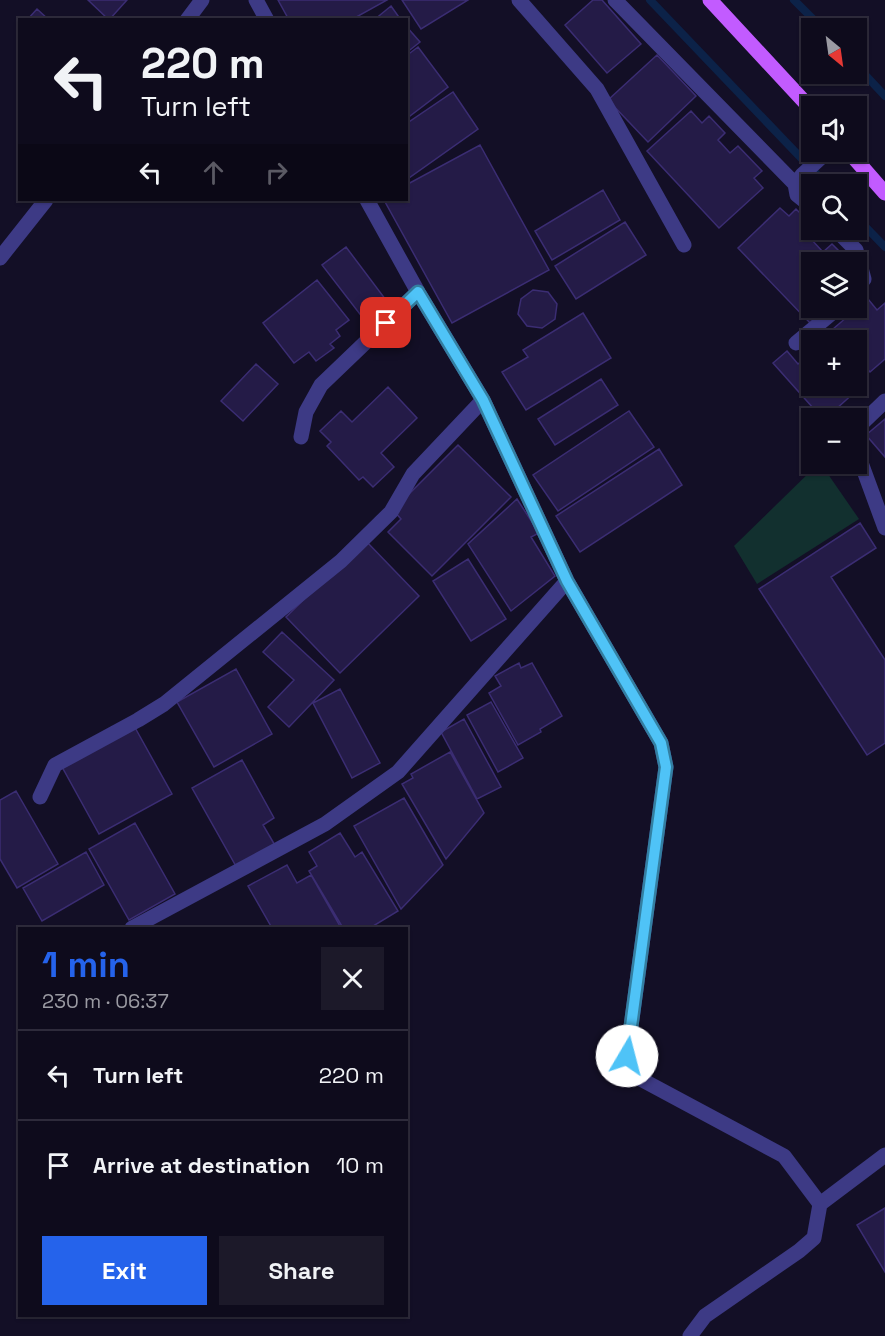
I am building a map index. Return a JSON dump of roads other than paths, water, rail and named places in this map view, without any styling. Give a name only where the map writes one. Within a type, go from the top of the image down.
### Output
[{"type":"main road","points":[[710,0],[801,98]]},
{"type":"main road","points":[[859,162],[884,188]]},
{"type":"street","points":[[188,18],[202,0]]},
{"type":"street","points":[[256,0],[266,18]]},
{"type":"street","points":[[519,0],[597,89],[684,245]]},
{"type":"street","points":[[615,0],[799,179]]},
{"type":"street","points":[[801,198],[797,195],[799,179],[817,162]]},
{"type":"street","points":[[0,258],[45,201]]},
{"type":"street","points":[[368,201],[418,292],[483,400],[567,581],[661,743],[666,767],[627,1056],[633,1075],[784,1156],[820,1204]]},
{"type":"street","points":[[846,240],[857,252]]},
{"type":"street","points":[[301,437],[306,412],[321,386],[418,292]]},
{"type":"street","points":[[796,343],[826,318]]},
{"type":"street","points":[[40,797],[55,765],[164,704],[342,561],[391,512],[413,474],[483,400]]},
{"type":"street","points":[[867,418],[885,401]]},
{"type":"street","points":[[866,474],[884,522]]},
{"type":"street","points":[[134,927],[325,824],[398,771],[567,581]]},
{"type":"street","points":[[690,1336],[705,1316],[799,1251],[814,1238],[820,1204],[885,1155]]},
{"type":"waterway","points":[[650,0],[816,174]]},
{"type":"waterway","points":[[794,0],[812,18]]},
{"type":"waterway","points":[[867,77],[885,96]]},
{"type":"waterway","points":[[867,228],[885,247]]}]
